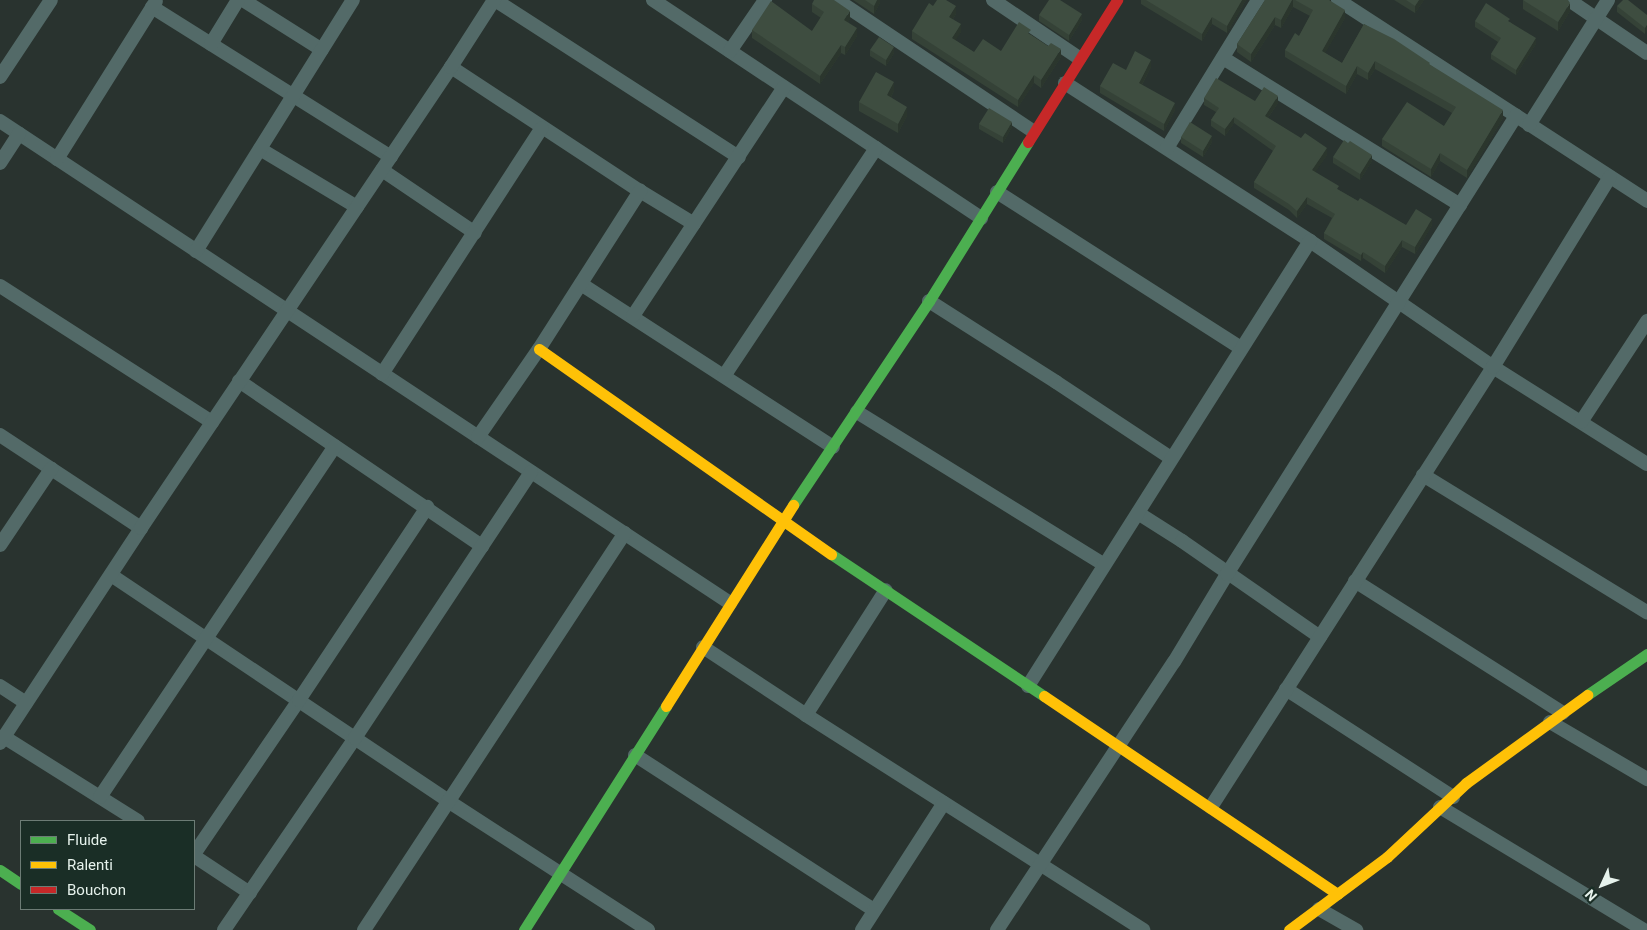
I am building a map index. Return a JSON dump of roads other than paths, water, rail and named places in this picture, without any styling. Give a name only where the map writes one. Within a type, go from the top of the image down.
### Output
[{"type":"street","points":[[0,77],[51,0]]},
{"type":"street","points":[[211,44],[238,0]]},
{"type":"street","points":[[243,0],[322,50]]},
{"type":"street","points":[[196,251],[353,0]]},
{"type":"street","points":[[136,820],[2,740],[141,528],[239,381],[288,312],[494,0],[739,157]]},
{"type":"street","points":[[653,0],[981,218]]},
{"type":"street","points":[[730,51],[764,0]]},
{"type":"street","points":[[837,0],[1033,131]]},
{"type":"street","points":[[993,0],[1079,58]]},
{"type":"street","points":[[524,930],[783,520],[856,412],[981,218],[1033,131],[1065,84],[1079,58],[1117,0]]},
{"type":"street","points":[[1167,148],[1258,0]]},
{"type":"street","points":[[1338,0],[1647,201]]},
{"type":"street","points":[[1569,0],[1647,53]]},
{"type":"street","points":[[1529,125],[1608,0]]},
{"type":"street","points":[[57,159],[154,4],[211,44],[391,157]]},
{"type":"street","points":[[1223,58],[1460,205]]},
{"type":"street","points":[[451,67],[640,192],[694,224]]},
{"type":"street","points":[[1065,84],[1310,241],[1493,367],[1647,464]]},
{"type":"street","points":[[633,316],[784,87]]},
{"type":"street","points":[[997,930],[1174,662],[1226,574],[1516,116]]},
{"type":"street","points":[[0,121],[730,603]]},
{"type":"street","points":[[382,374],[542,128]]},
{"type":"street","points":[[0,163],[19,134]]},
{"type":"street","points":[[724,376],[876,148]]},
{"type":"street","points":[[260,149],[357,207]]},
{"type":"street","points":[[382,170],[475,233]]},
{"type":"street","points":[[1211,807],[1493,367],[1610,177]]},
{"type":"street","points":[[478,437],[539,349],[640,192]]},
{"type":"street","points":[[997,192],[1241,348]]},
{"type":"street","points":[[1028,686],[1310,241]]},
{"type":"street","points":[[581,284],[833,447]]},
{"type":"street","points":[[0,286],[212,422]]},
{"type":"street","points":[[928,301],[1171,458]]},
{"type":"street","points":[[1580,422],[1647,321]]},
{"type":"street","points":[[539,349],[783,520],[1211,807],[1337,894]]},
{"type":"street","points":[[239,381],[482,546]]},
{"type":"street","points":[[856,412],[1104,564]]},
{"type":"street","points":[[0,435],[141,528]]},
{"type":"street","points":[[100,797],[335,446]]},
{"type":"street","points":[[0,545],[51,469]]},
{"type":"street","points":[[224,930],[355,738],[531,472]]},
{"type":"street","points":[[1423,475],[1647,612]]},
{"type":"street","points":[[195,854],[427,508]]},
{"type":"street","points":[[1138,513],[1182,541],[1226,574],[1320,637]]},
{"type":"street","points":[[364,930],[625,534]]},
{"type":"street","points":[[111,575],[448,801],[648,930]]},
{"type":"street","points":[[1355,581],[1563,713]]},
{"type":"street","points":[[806,715],[886,590]]},
{"type":"street","points":[[703,647],[1143,930]]},
{"type":"street","points":[[1290,930],[1387,857],[1466,783],[1623,669],[1647,654]]},
{"type":"street","points":[[0,686],[26,703]]},
{"type":"street","points":[[1286,689],[1453,797]]},
{"type":"street","points":[[1550,722],[1647,779]]},
{"type":"street","points":[[635,755],[874,910]]},
{"type":"street","points":[[862,930],[944,803]]},
{"type":"street","points":[[1440,807],[1644,930]]},
{"type":"street","points":[[195,856],[250,893]]},
{"type":"street","points":[[3,876],[20,884]]},
{"type":"street","points":[[1319,909],[1356,930]]},
{"type":"street","points":[[60,910],[90,930]]}]
